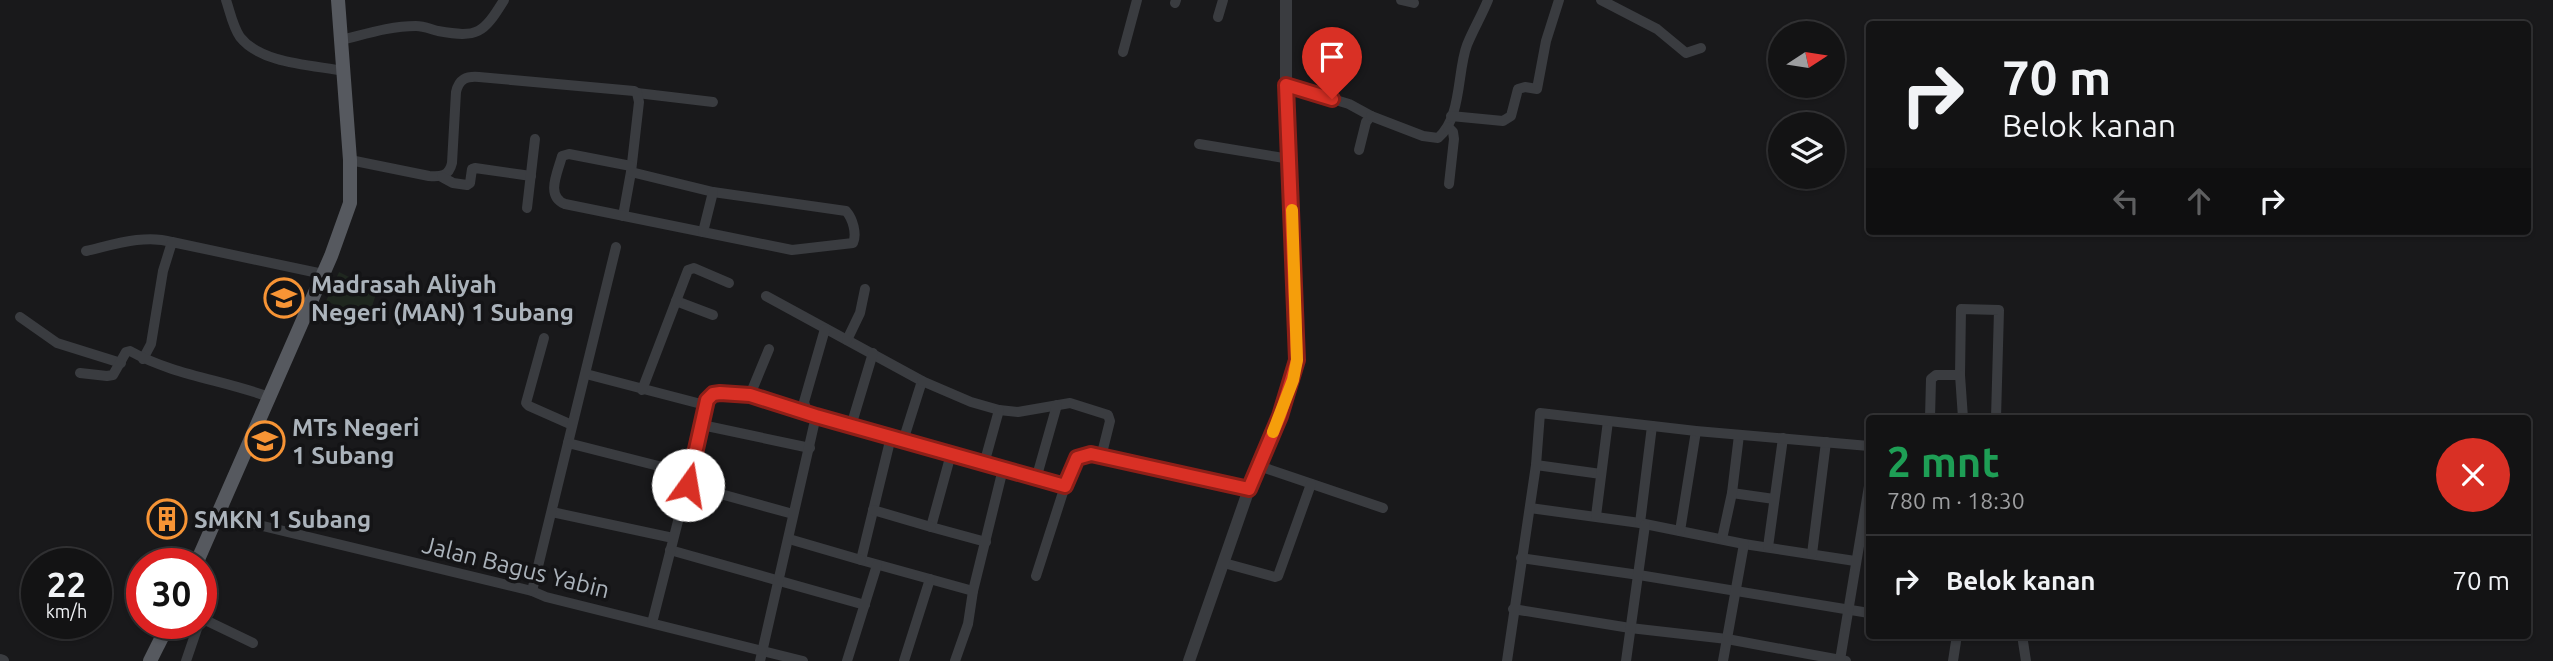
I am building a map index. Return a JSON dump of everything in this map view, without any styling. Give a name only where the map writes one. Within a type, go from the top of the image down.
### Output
[{"type":"main road","points":[[204,548],[323,274],[350,203],[350,160],[338,0]]},
{"type":"main road","points":[[152,659],[161,639]]},
{"type":"street","points":[[226,0],[240,36],[259,52],[272,58],[344,71]]},
{"type":"street","points":[[341,40],[395,27],[420,26],[445,32],[473,34],[488,26],[504,0]]},
{"type":"street","points":[[1123,52],[1137,0]]},
{"type":"street","points":[[1218,17],[1223,0]]},
{"type":"street","points":[[1189,661],[1249,489],[1293,380],[1298,345],[1286,85],[1286,0]]},
{"type":"street","points":[[1401,0],[1414,3]]},
{"type":"street","points":[[1286,85],[1349,104],[1371,116],[1423,136],[1438,138],[1448,127],[1467,46],[1488,0]]},
{"type":"street","points":[[1451,116],[1503,121],[1511,116],[1518,89],[1537,89],[1546,41],[1559,0]]},
{"type":"street","points":[[1601,0],[1657,29],[1686,53],[1701,48]]},
{"type":"street","points":[[442,177],[451,169],[456,92],[458,84],[465,78],[614,88],[713,102]]},
{"type":"street","points":[[623,216],[639,102],[637,93]]},
{"type":"street","points":[[1359,150],[1366,122],[1371,116]]},
{"type":"street","points":[[1448,127],[1453,132],[1454,139],[1449,184]]},
{"type":"street","points":[[527,208],[535,139]]},
{"type":"street","points":[[1199,144],[1290,159]]},
{"type":"street","points":[[569,154],[631,169],[713,192],[846,211],[855,233],[854,241],[792,250],[558,201],[554,187],[562,156],[569,154]]},
{"type":"street","points":[[350,160],[442,177],[453,183],[467,185],[470,183],[472,169],[475,168],[531,176]]},
{"type":"street","points":[[703,232],[713,192]]},
{"type":"street","points":[[86,251],[132,241],[158,239],[323,274]]},
{"type":"street","points":[[143,359],[151,344],[163,271],[172,242]]},
{"type":"street","points":[[533,591],[616,247]]},
{"type":"street","points":[[642,390],[689,268],[729,283]]},
{"type":"street","points":[[847,340],[860,313],[865,289]]},
{"type":"street","points":[[766,296],[922,381],[971,402],[1018,412],[1070,403],[1109,417],[1101,457]]},
{"type":"street","points":[[677,301],[713,315]]},
{"type":"street","points":[[1963,415],[1960,375],[1961,309],[1999,310],[1996,415]]},
{"type":"street","points":[[20,317],[53,341],[121,363]]},
{"type":"street","points":[[761,656],[810,448],[811,414],[804,402],[825,330]]},
{"type":"street","points":[[544,338],[526,403],[572,425]]},
{"type":"street","points":[[750,395],[769,349]]},
{"type":"street","points":[[80,373],[110,376],[115,373],[127,351],[180,372],[218,380],[269,397]]},
{"type":"street","points":[[851,426],[873,354]]},
{"type":"street","points":[[586,374],[705,405]]},
{"type":"street","points":[[1930,415],[1931,379],[1936,375],[1960,375]]},
{"type":"street","points":[[903,441],[922,381]]},
{"type":"street","points":[[652,623],[688,485],[705,405],[713,394],[750,395],[1065,486]]},
{"type":"street","points":[[1036,479],[1057,405]]},
{"type":"street","points":[[984,464],[999,410]]},
{"type":"street","points":[[1507,661],[1536,464],[1540,413],[1696,431],[1866,446]]},
{"type":"street","points":[[1596,516],[1608,421]]},
{"type":"street","points":[[702,425],[810,448]]},
{"type":"street","points":[[1626,661],[1639,575],[1652,426]]},
{"type":"street","points":[[1680,531],[1696,431]]},
{"type":"street","points":[[1722,539],[1732,494],[1739,435]]},
{"type":"street","points":[[861,560],[891,437]]},
{"type":"street","points":[[1768,547],[1783,438]]},
{"type":"street","points":[[1812,554],[1826,442]]},
{"type":"street","points":[[568,443],[690,474]]},
{"type":"street","points":[[931,527],[951,454]]},
{"type":"street","points":[[1036,576],[1065,486],[1077,458],[1086,454],[1249,489]]},
{"type":"street","points":[[1536,464],[1601,474]]},
{"type":"street","points":[[1259,466],[1383,508]]},
{"type":"street","points":[[955,661],[968,624],[973,591],[1003,469]]},
{"type":"street","points":[[1224,563],[1278,576],[1311,484]]},
{"type":"street","points":[[688,485],[793,514]]},
{"type":"street","points":[[1732,494],[1774,499]]},
{"type":"street","points":[[1530,508],[1596,516],[1744,544],[1855,561]]},
{"type":"street","points":[[873,510],[986,542]]},
{"type":"street","points":[[552,512],[673,538]]},
{"type":"street","name":"Jalan Bagus Yabin","points":[[220,513],[234,519],[533,591],[546,597],[652,623],[761,656],[803,661]]},
{"type":"street","points":[[1513,609],[1630,628],[1727,639],[1839,660],[1855,561],[1866,520]]},
{"type":"street","points":[[789,540],[973,591]]},
{"type":"street","points":[[1723,661],[1744,544]]},
{"type":"street","points":[[670,550],[865,605]]},
{"type":"street","points":[[1521,558],[1866,613]]},
{"type":"street","points":[[848,661],[877,565]]},
{"type":"street","points":[[904,661],[930,579]]},
{"type":"street","points":[[217,626],[253,643]]},
{"type":"street","points":[[186,661],[194,639]]},
{"type":"street","points":[[1953,661],[1956,639]]},
{"type":"street","points":[[2021,639],[2026,661]]},
{"type":"shaded area","points":[[339,272],[377,291],[368,319],[326,301]]},
{"type":"slow traffic","points":[[1273,432],[1293,380],[1297,360],[1292,210]]},
{"type":"place","name":"Madrasah Aliyah Negeri (MAN) 1 Subang","points":[[284,298]]},
{"type":"place","name":"MTs Negeri 1 Subang","points":[[265,441]]},
{"type":"place","name":"SMKN 1 Subang","points":[[167,519]]},
{"type":"route","points":[[688,485],[705,405],[710,396],[720,393],[750,395],[1065,486],[1077,458],[1083,454],[1091,454],[1249,489],[1280,416],[1297,360],[1286,85],[1332,99]]}]
